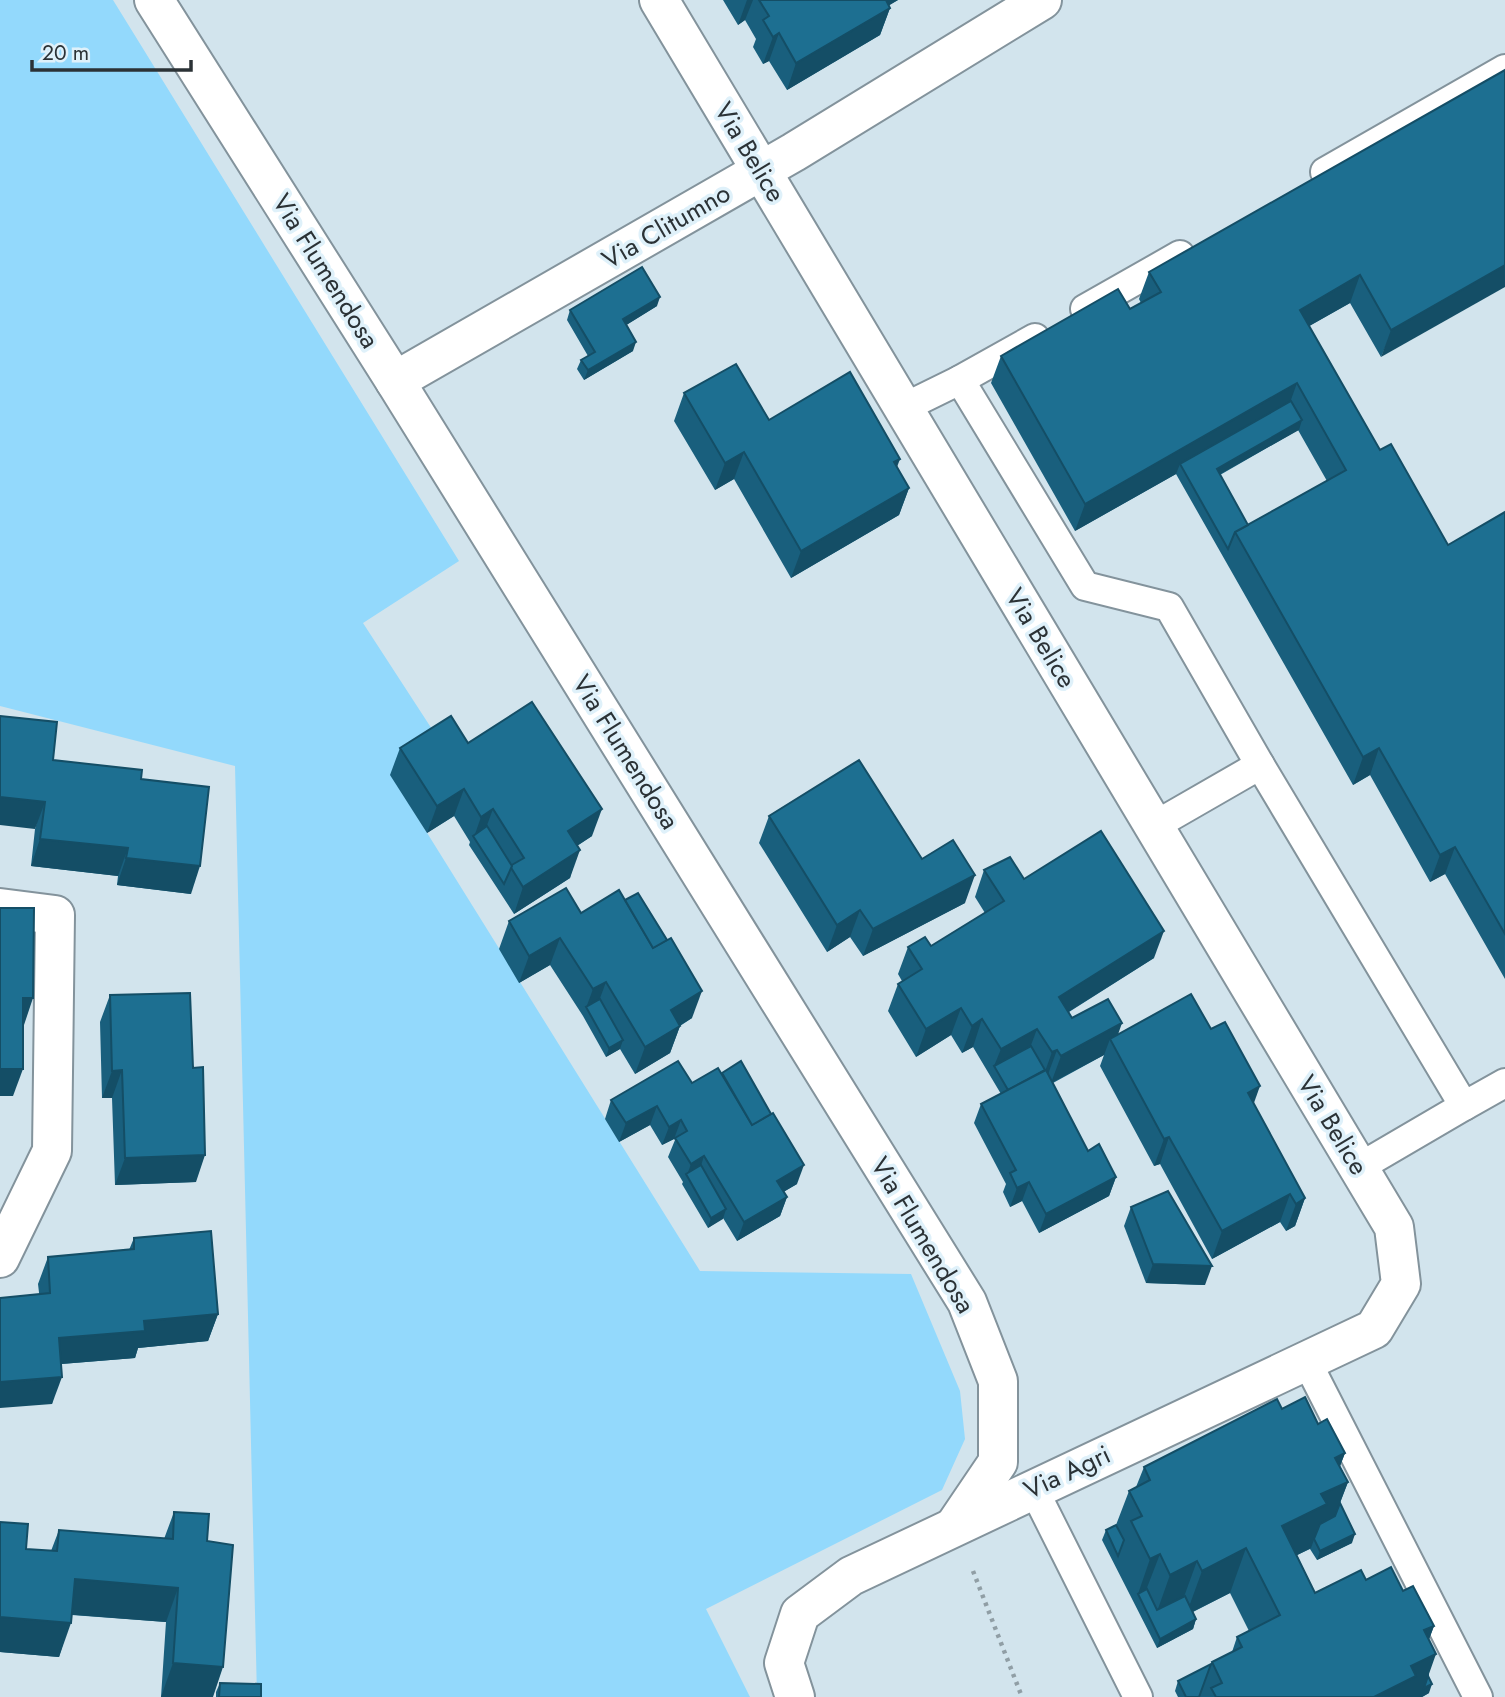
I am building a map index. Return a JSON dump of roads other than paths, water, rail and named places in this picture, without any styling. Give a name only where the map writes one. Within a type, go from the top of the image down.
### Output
[{"type":"street","name":"Via Flumendosa","points":[[153,0],[395,381],[967,1302],[998,1381],[998,1462],[956,1524]]},
{"type":"street","name":"Via Belice","points":[[660,0],[1394,1227],[1401,1284]]},
{"type":"street","name":"Via Clitumno","points":[[395,381],[762,171],[1042,0]]},
{"type":"street","points":[[0,908],[55,915],[52,1151],[0,1258]]},
{"type":"street","name":"Via Agri","points":[[795,1697],[784,1663],[800,1614],[851,1576],[956,1524],[1374,1329],[1401,1284]]},
{"type":"lane","points":[[1299,187],[1505,69]]},
{"type":"lane","points":[[903,408],[960,380],[1202,242]]},
{"type":"lane","points":[[960,380],[1084,586],[1169,607],[1464,1106]]},
{"type":"lane","points":[[1154,825],[1260,765]]},
{"type":"lane","points":[[1358,1168],[1505,1083]]},
{"type":"lane","points":[[1306,1360],[1478,1697]]},
{"type":"lane","points":[[1033,1488],[1138,1697]]}]
